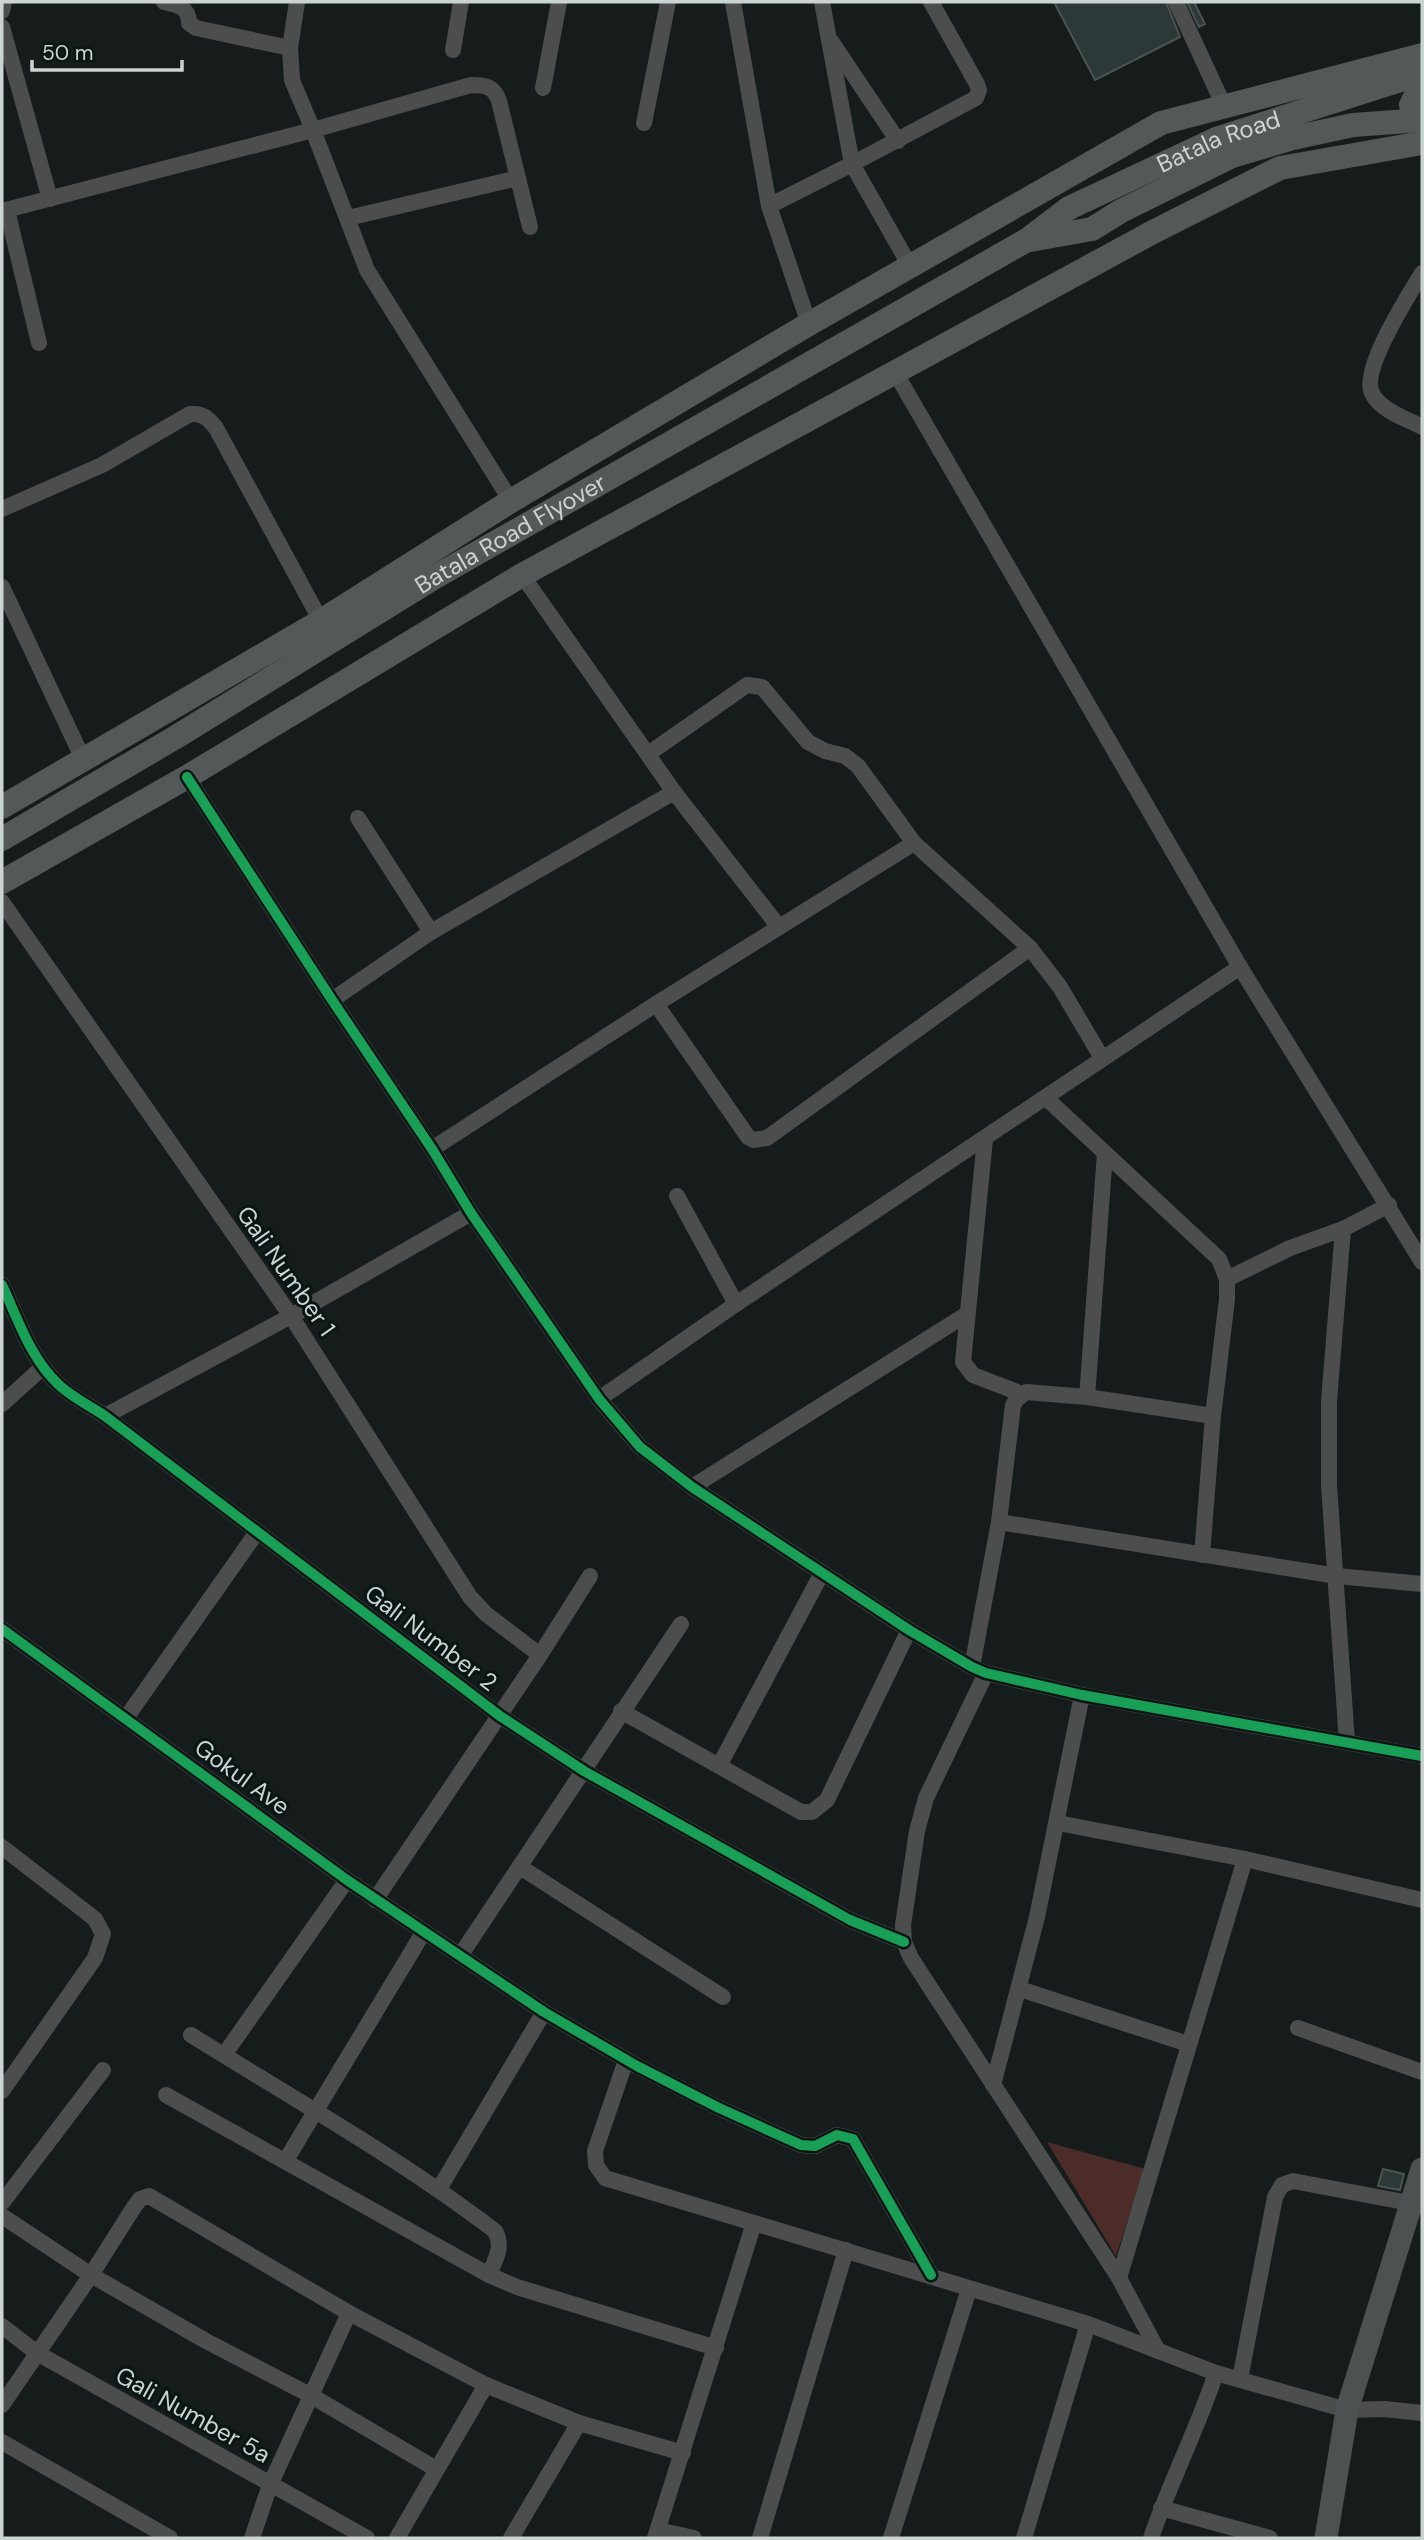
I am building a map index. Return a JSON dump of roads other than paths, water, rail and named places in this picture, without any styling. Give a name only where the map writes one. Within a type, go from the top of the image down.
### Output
[{"type":"main road","points":[[2,807],[321,621],[511,501],[809,324],[1161,123],[1422,55]]},
{"type":"main road","name":"Batala Road","points":[[1027,240],[1069,208],[1216,139],[1422,75]]},
{"type":"main road","points":[[1422,83],[1411,105],[1422,128]]},
{"type":"main road","points":[[1027,240],[1092,229],[1121,211],[1232,156],[1293,138],[1353,125],[1422,128]]},
{"type":"main road","points":[[2,882],[187,777],[522,575],[1139,240],[1280,168],[1422,128]]},
{"type":"main road","points":[[1121,211],[1139,240]]},
{"type":"main road","name":"Batala Road Flyover","points":[[2,839],[176,737],[435,577],[1027,240]]},
{"type":"street","points":[[2,11],[4,2]]},
{"type":"street","points":[[164,2],[183,7],[187,11],[189,23],[196,28],[289,48]]},
{"type":"street","points":[[297,2],[289,48],[292,80],[367,270],[511,501]]},
{"type":"street","points":[[453,50],[461,2]]},
{"type":"street","points":[[543,88],[559,2]]},
{"type":"street","points":[[643,123],[668,2]]},
{"type":"street","points":[[733,2],[769,206],[809,324]]},
{"type":"street","points":[[822,2],[852,164],[910,266]]},
{"type":"street","points":[[769,206],[976,98],[979,90],[932,2]]},
{"type":"street","points":[[1177,2],[1224,106]]},
{"type":"street","points":[[2,26],[50,199]]},
{"type":"street","points":[[827,35],[898,141]]},
{"type":"street","points":[[39,343],[4,210],[313,130],[471,85],[490,87],[496,92],[530,228]]},
{"type":"street","points":[[348,218],[518,178]]},
{"type":"street","points":[[1422,274],[1400,309],[1375,361],[1369,387],[1372,395],[1382,405],[1422,427]]},
{"type":"street","points":[[895,372],[1240,967],[1422,1262]]},
{"type":"street","points":[[2,509],[102,465],[190,414],[200,413],[216,428],[321,621]]},
{"type":"street","points":[[522,575],[674,792],[779,927]]},
{"type":"street","points":[[2,587],[83,759]]},
{"type":"street","points":[[648,754],[747,685],[758,685],[808,742],[825,751],[845,756],[858,766],[914,843],[1030,948],[1060,987],[1102,1058]]},
{"type":"street","points":[[187,777],[331,1000],[432,1149],[471,1213],[599,1399],[640,1447],[692,1487],[822,1573],[909,1630],[979,1670],[1082,1695],[1422,1756]]},
{"type":"street","points":[[331,1000],[431,932],[674,792]]},
{"type":"street","points":[[359,818],[431,932]]},
{"type":"street","points":[[432,1149],[656,1004],[914,843]]},
{"type":"street","name":"Gali Number 1","points":[[2,902],[291,1316],[470,1597],[486,1614],[540,1655]]},
{"type":"street","points":[[656,1004],[748,1137],[760,1139],[766,1138],[1030,948]]},
{"type":"street","points":[[599,1399],[736,1304],[1240,967]]},
{"type":"street","points":[[1046,1098],[1219,1259],[1227,1279],[1202,1555]]},
{"type":"street","points":[[985,1139],[963,1362],[973,1375],[1022,1395]]},
{"type":"street","points":[[1087,1396],[1105,1153]]},
{"type":"street","points":[[677,1196],[736,1304]]},
{"type":"street","points":[[1227,1279],[1290,1248],[1343,1229],[1389,1205]]},
{"type":"street","points":[[105,1416],[291,1316],[471,1213]]},
{"type":"street","points":[[1343,1229],[1329,1401],[1329,1486],[1347,1742]]},
{"type":"street","name":"Gali Number 2","points":[[2,1285],[31,1349],[60,1386],[105,1416],[500,1716],[584,1771],[850,1920],[904,1942]]},
{"type":"street","points":[[692,1487],[967,1314]]},
{"type":"street","points":[[2,1404],[43,1367]]},
{"type":"street","points":[[1158,2351],[1119,2278],[911,1958],[904,1942],[903,1925],[917,1832],[926,1798],[979,1670],[1013,1405],[1026,1392],[1087,1396],[1213,1416]]},
{"type":"street","points":[[999,1522],[1336,1576],[1422,1584]]},
{"type":"street","points":[[126,1718],[257,1532]]},
{"type":"street","points":[[719,1766],[822,1573]]},
{"type":"street","points":[[375,1900],[500,1716],[590,1576]]},
{"type":"street","points":[[460,1956],[681,1624]]},
{"type":"street","name":"Gokul Ave","points":[[2,1629],[375,1900],[544,2012],[626,2060],[719,2108],[801,2145],[815,2146],[837,2135],[853,2139],[931,2275]]},
{"type":"street","points":[[621,1711],[802,1812],[812,1812],[827,1800],[909,1630]]},
{"type":"street","points":[[993,2085],[1020,1989],[1058,1823],[1082,1695]]},
{"type":"street","points":[[1058,1823],[1245,1859],[1422,1900]]},
{"type":"street","points":[[2,1847],[95,1919],[103,1934],[95,1958],[2,2091]]},
{"type":"street","points":[[1119,2278],[1245,1859]]},
{"type":"street","points":[[520,1867],[723,1997]]},
{"type":"street","points":[[224,2055],[347,1880]]},
{"type":"street","points":[[286,2161],[423,1933]]},
{"type":"street","points":[[1020,1989],[1188,2044]]},
{"type":"street","points":[[439,2189],[544,2012]]},
{"type":"street","points":[[1298,2028],[1422,2072]]},
{"type":"street","points":[[191,2035],[317,2110],[439,2189],[495,2231],[500,2239],[500,2248],[489,2275]]},
{"type":"street","points":[[626,2060],[595,2151],[596,2165],[600,2173],[615,2182],[846,2249],[1088,2324],[1216,2373],[1347,2410],[1384,2409],[1422,2413]]},
{"type":"street","points":[[2,2203],[103,2070]]},
{"type":"street","points":[[166,2095],[463,2263],[489,2275],[517,2287],[716,2347]]},
{"type":"street","points":[[1326,2538],[1347,2410],[1418,2205],[1422,2169]]},
{"type":"street","points":[[1240,2379],[1275,2197],[1282,2185],[1293,2181],[1418,2205]]},
{"type":"street","points":[[2,2405],[134,2207],[140,2199],[149,2196],[349,2313],[486,2385],[579,2423],[683,2453]]},
{"type":"street","points":[[2,2216],[91,2275],[206,2341],[310,2395],[436,2469]]},
{"type":"street","points":[[694,2538],[657,2534],[754,2223]]},
{"type":"street","points":[[760,2538],[846,2249]]},
{"type":"street","points":[[891,2538],[969,2289]]},
{"type":"street","points":[[253,2538],[270,2485],[349,2313]]},
{"type":"street","points":[[1024,2538],[1088,2324]]},
{"type":"street","name":"Gali Number 5a","points":[[2,2326],[37,2353],[367,2538]]},
{"type":"street","points":[[1151,2538],[1216,2373]]},
{"type":"street","points":[[397,2538],[486,2385]]},
{"type":"street","points":[[511,2538],[579,2423]]},
{"type":"street","points":[[2,2442],[170,2538]]},
{"type":"street","points":[[1161,2508],[1236,2534],[1270,2538]]}]
